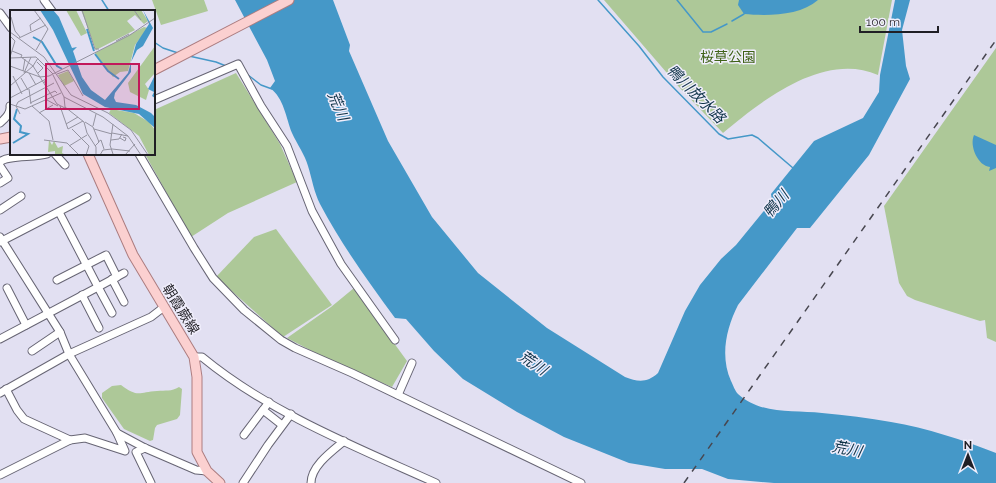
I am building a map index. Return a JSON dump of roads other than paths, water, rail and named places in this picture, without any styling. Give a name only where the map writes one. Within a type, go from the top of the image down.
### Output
[{"type":"main road","points":[[155,69],[286,2]]},
{"type":"main road","points":[[0,139],[10,137]]},
{"type":"main road","name":"朝霞蕨線","points":[[88,155],[133,256],[194,357],[197,377],[197,447],[200,460],[207,471],[220,483]]},
{"type":"street","points":[[44,0],[51,10]]},
{"type":"street","points":[[0,13],[10,27]]},
{"type":"street","points":[[155,100],[238,64],[261,106],[287,146],[312,211],[334,251],[395,340]]},
{"type":"street","points":[[0,123],[8,114],[10,106]]},
{"type":"street","points":[[0,162],[9,158],[34,157],[43,155]]},
{"type":"street","points":[[56,155],[65,165]]},
{"type":"street","points":[[140,155],[209,271],[222,288],[244,310],[281,340],[581,483]]},
{"type":"street","points":[[0,166],[8,178],[0,183]]},
{"type":"street","points":[[0,210],[21,196]]},
{"type":"street","points":[[87,197],[1,240],[60,332],[69,354],[117,433],[125,451]]},
{"type":"street","points":[[59,212],[112,313]]},
{"type":"street","points":[[58,280],[106,255],[124,302]]},
{"type":"street","points":[[0,339],[124,273]]},
{"type":"street","points":[[7,288],[26,325]]},
{"type":"street","points":[[82,295],[98,328]]},
{"type":"street","points":[[70,440],[24,419],[3,391],[69,354],[151,317],[164,307]]},
{"type":"street","points":[[32,351],[60,332]]},
{"type":"street","points":[[194,357],[202,357],[250,391],[291,414],[344,441],[436,483]]},
{"type":"street","points":[[398,395],[412,363]]},
{"type":"street","points":[[244,435],[269,402]]},
{"type":"street","points":[[263,410],[282,425]]},
{"type":"street","points":[[243,483],[291,414]]},
{"type":"street","points":[[117,433],[145,448],[196,470],[207,471]]},
{"type":"street","points":[[0,475],[70,440],[85,438],[125,451],[136,452],[145,448]]},
{"type":"street","points":[[311,483],[311,478],[321,462],[344,441]]},
{"type":"street","points":[[136,452],[151,483]]},
{"type":"water","points":[[235,0],[333,0],[350,45],[349,51],[388,141],[432,217],[478,273],[547,328],[625,377],[642,381],[650,379],[658,373],[685,311],[700,285],[721,259],[736,245],[772,201],[771,194],[814,141],[863,118],[879,92],[880,75],[895,0],[910,0],[902,30],[906,66],[910,79],[869,155],[810,228],[797,228],[738,305],[730,323],[725,352],[726,362],[731,381],[737,393],[747,401],[757,405],[778,410],[874,419],[904,425],[945,435],[996,453],[996,483],[774,483],[728,479],[702,469],[665,469],[629,463],[564,437],[517,412],[463,379],[434,351],[406,319],[395,318],[346,248],[328,219],[318,199],[307,162],[292,133],[282,103],[275,92],[270,88],[275,81],[267,60]]},
{"type":"water","points":[[739,0],[818,0],[811,5],[793,12],[763,15],[744,14],[738,5]]},
{"type":"water","points":[[974,135],[996,145],[996,168],[989,171],[990,167],[986,166],[978,159],[973,144]]},
{"type":"waterway","points":[[102,0],[108,10]]},
{"type":"waterway","name":"鴨川放水路","points":[[598,0],[639,46],[663,77],[719,134],[728,139],[752,135],[758,138],[793,168]]},
{"type":"waterway","points":[[677,0],[703,32],[711,32],[727,24]]},
{"type":"waterway","points":[[732,21],[744,14]]},
{"type":"waterway","points":[[155,43],[163,48],[178,53]]},
{"type":"waterway","points":[[189,56],[216,62],[226,66]]},
{"type":"waterway","points":[[248,75],[261,85],[272,89]]},
{"type":"railway","points":[[684,483],[996,40]]},
{"type":"park label","name":"桜草公園","points":[[728,57]]},
{"type":"water label","name":"荒川","points":[[338,106]]},
{"type":"water label","name":"鴨川","points":[[776,204]]},
{"type":"water label","name":"荒川","points":[[533,363]]},
{"type":"water label","name":"荒川","points":[[847,449]]}]
